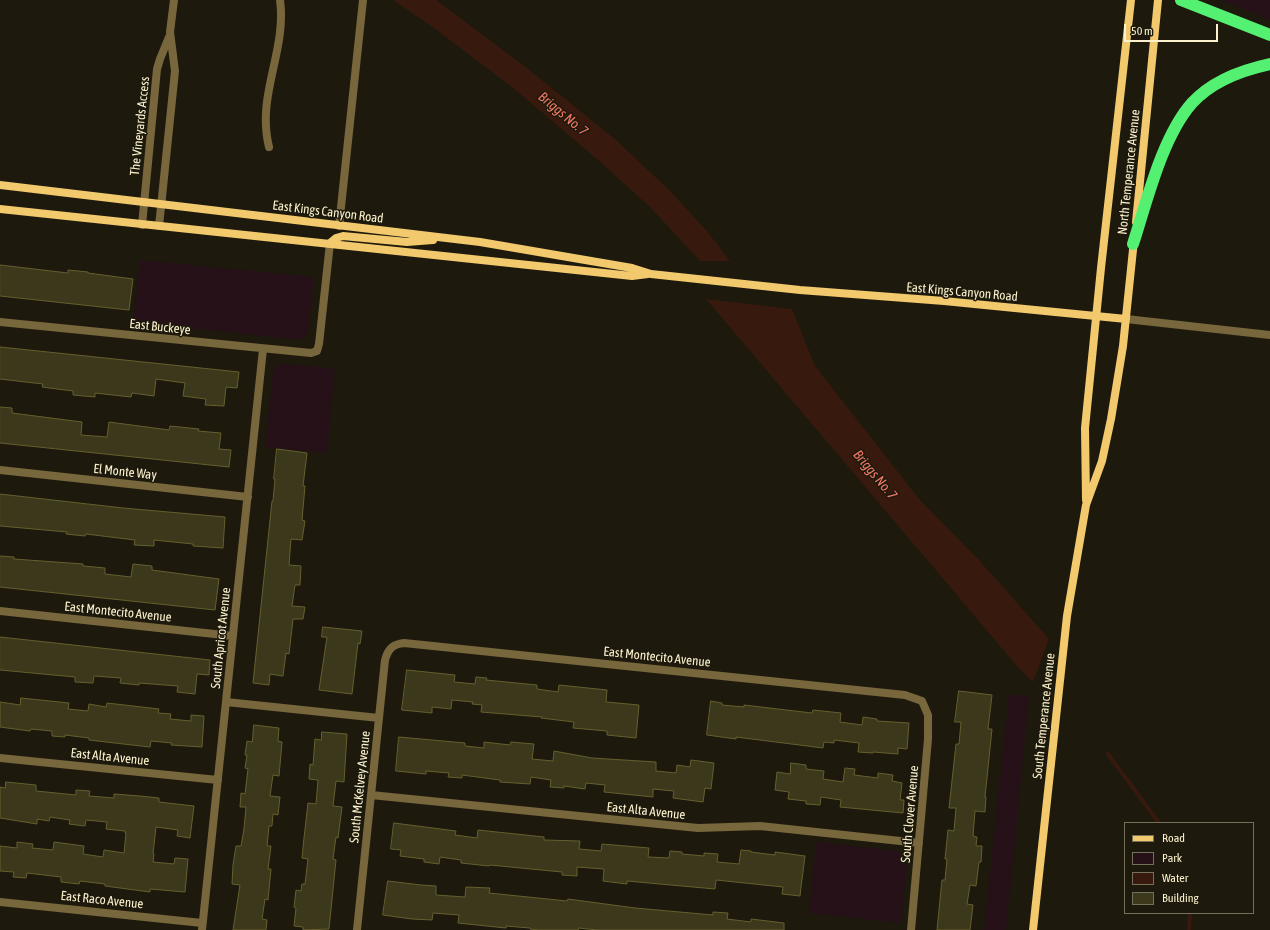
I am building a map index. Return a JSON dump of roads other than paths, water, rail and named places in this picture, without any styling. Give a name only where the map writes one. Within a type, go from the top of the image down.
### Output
[{"type":"highway","points":[[1181,0],[1270,35]]},
{"type":"highway","points":[[1133,244],[1153,181],[1166,147],[1183,115],[1193,102],[1221,81],[1240,73],[1270,64]]},
{"type":"main road","name":"North Temperance Avenue","points":[[1094,340],[1132,0]]},
{"type":"main road","name":"North Temperance Avenue","points":[[1123,346],[1158,0]]},
{"type":"main road","name":"East Kings Canyon Road","points":[[0,185],[243,213],[339,226],[452,238],[632,268],[651,274],[854,295],[944,301],[1126,319]]},
{"type":"main road","name":"East Kings Canyon Road","points":[[0,209],[632,276],[651,274]]},
{"type":"main road","points":[[330,243],[336,238],[343,236],[407,242],[452,238]]},
{"type":"main road","name":"South Temperance Avenue","points":[[1086,505],[1085,428],[1094,340]]},
{"type":"main road","name":"South Temperance Avenue","points":[[1033,930],[1067,616],[1086,505],[1107,443],[1123,346]]},
{"type":"street","name":"The Vineyards Access","points":[[142,225],[157,69],[170,32],[174,0]]},
{"type":"street","points":[[269,147],[265,125],[266,105],[282,24],[280,0]]},
{"type":"street","points":[[339,226],[363,0]]},
{"type":"street","name":"The Vineyards Access","points":[[159,226],[175,71],[170,32]]},
{"type":"street","name":"East Buckeye","points":[[0,322],[311,354],[317,351],[319,344],[330,243]]},
{"type":"street","name":"East Kings Canyon Road","points":[[1126,319],[1270,335]]},
{"type":"street","name":"South Apricot Avenue","points":[[202,927],[263,349]]},
{"type":"street","name":"El Monte Way","points":[[0,470],[248,497]]},
{"type":"street","name":"East Montecito Avenue","points":[[0,611],[233,636]]},
{"type":"street","name":"East Montecito Avenue","points":[[391,648],[397,644],[404,643],[905,695],[922,701]]},
{"type":"street","name":"South McKelvey Avenue","points":[[357,930],[385,660],[387,653],[391,648]]},
{"type":"street","name":"South Clover Avenue","points":[[911,930],[928,739],[928,715],[922,701]]},
{"type":"street","points":[[226,702],[379,718]]},
{"type":"street","name":"East Alta Avenue","points":[[0,758],[218,780]]},
{"type":"street","name":"East Alta Avenue","points":[[371,795],[698,828],[760,826],[919,843]]},
{"type":"street","name":"East Raco Avenue","points":[[0,902],[202,927]]},
{"type":"water","points":[[393,0],[436,0],[528,69],[616,140],[668,189],[707,231],[730,261],[700,261],[650,207],[598,160],[512,87],[434,28]]},
{"type":"water","points":[[706,299],[792,309],[815,366],[920,500],[979,560],[1049,639],[1033,682],[1017,666]]},
{"type":"waterway","name":"Briggs No. 7","points":[[1108,754],[1158,822]]},
{"type":"waterway","name":"Briggs No. 7","points":[[1189,930],[1190,914]]}]
